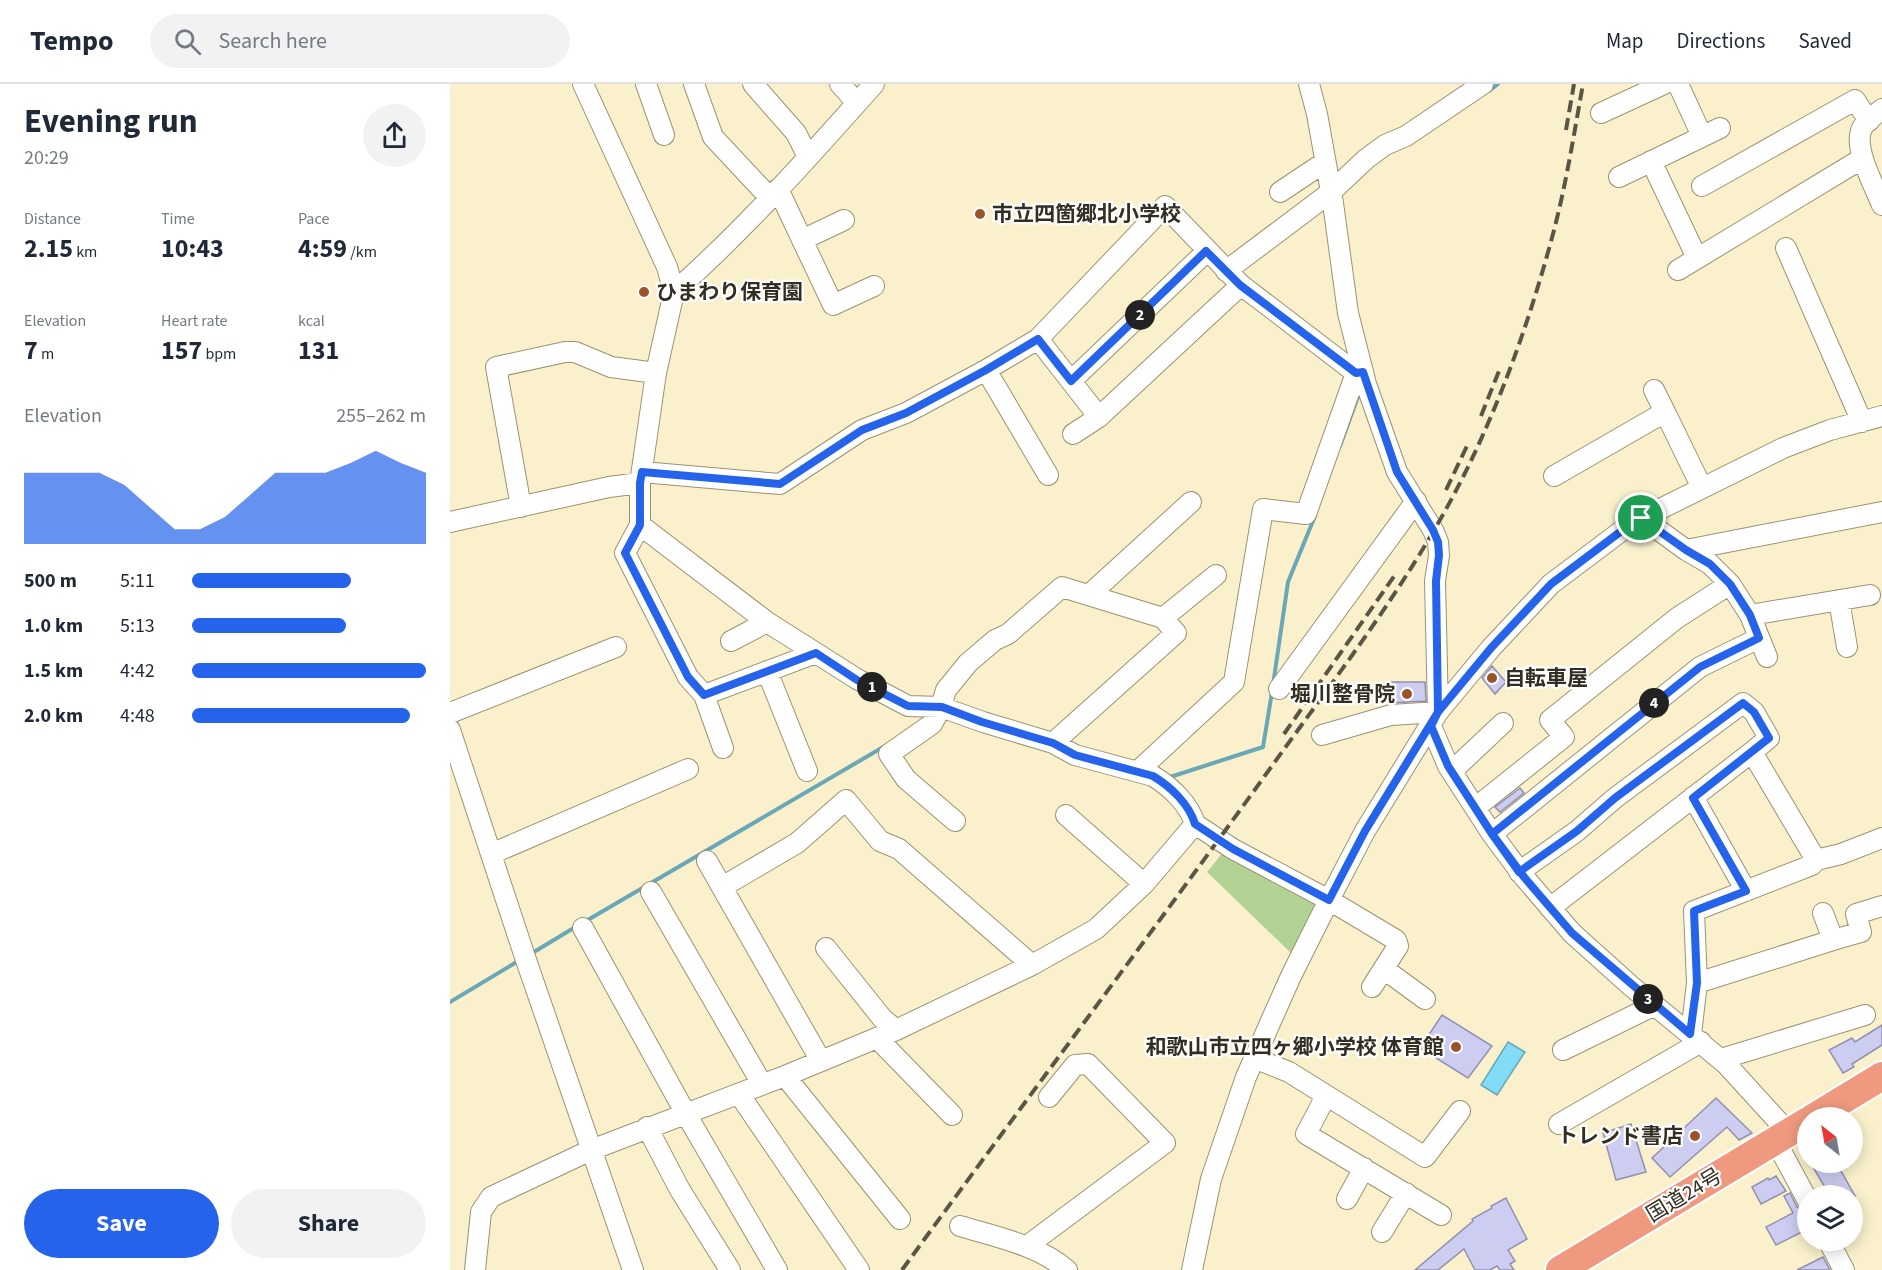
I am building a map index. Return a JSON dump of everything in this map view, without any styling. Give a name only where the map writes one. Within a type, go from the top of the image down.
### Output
[{"type":"highway","points":[[1831,1107],[1882,1076]]},
{"type":"highway","name":"国道24号","points":[[1560,1270],[1790,1131]]},
{"type":"street","points":[[583,84],[667,267],[674,292],[656,373],[641,478],[640,525],[625,553],[688,677],[704,695],[723,748]]},
{"type":"street","points":[[646,84],[664,135]]},
{"type":"street","points":[[694,84],[713,137],[774,194],[802,240],[833,305],[874,286]]},
{"type":"street","points":[[753,84],[796,133],[808,157]]},
{"type":"street","points":[[840,84],[857,103]]},
{"type":"street","points":[[674,292],[717,253],[774,194],[874,84]]},
{"type":"street","points":[[1309,84],[1326,162],[1348,313],[1362,376],[1397,472],[1438,542],[1434,719],[1452,771],[1519,872],[1572,933],[1721,1059],[1790,1131],[1804,1185]]},
{"type":"street","points":[[1073,434],[1099,417],[1234,278],[1366,159],[1483,84]]},
{"type":"street","points":[[1601,113],[1664,84]]},
{"type":"street","points":[[1678,84],[1702,136]]},
{"type":"street","points":[[1702,186],[1855,100],[1875,115],[1864,126],[1859,137],[1859,148],[1882,205]]},
{"type":"street","points":[[1619,177],[1720,128]]},
{"type":"street","points":[[1678,270],[1863,158]]},
{"type":"street","points":[[1651,161],[1697,258]]},
{"type":"street","points":[[1280,192],[1326,162]]},
{"type":"street","points":[[450,522],[641,478],[780,484],[862,430],[906,413],[1038,339],[1165,206],[1234,278],[1362,376]]},
{"type":"street","points":[[802,240],[844,220]]},
{"type":"street","points":[[1786,248],[1862,422]]},
{"type":"street","points":[[1071,381],[1206,251]]},
{"type":"street","points":[[1038,339],[1099,417]]},
{"type":"street","points":[[521,507],[496,368],[565,352],[575,352],[611,367],[656,373]]},
{"type":"street","points":[[986,370],[1048,475]]},
{"type":"street","points":[[1151,776],[1234,682],[1263,509],[1306,514],[1362,376]]},
{"type":"street","points":[[1654,390],[1702,488]]},
{"type":"street","points":[[1554,476],[1665,412]]},
{"type":"street","points":[[1192,1270],[1211,1179],[1246,1077],[1291,976],[1365,831],[1434,719],[1491,648],[1551,584],[1632,523],[1783,448],[1830,430],[1882,416]]},
{"type":"street","points":[[1279,689],[1416,501]]},
{"type":"street","points":[[1089,595],[1191,502]]},
{"type":"street","points":[[1686,550],[1882,512]]},
{"type":"street","points":[[1641,518],[1710,564],[1730,584],[1750,615],[1767,657]]},
{"type":"street","points":[[640,525],[767,622],[857,680],[908,706],[982,722],[1053,743],[1075,755],[1151,776],[1184,804],[1195,824],[1233,849],[1329,900],[1396,940],[1398,946],[1372,987]]},
{"type":"street","points":[[1163,618],[1216,575]]},
{"type":"street","points":[[1475,808],[1564,737],[1550,720],[1677,618],[1730,584]]},
{"type":"street","points":[[955,821],[906,779],[889,754],[932,724],[946,690],[968,663],[996,640],[1008,634],[1062,587],[1163,618],[1176,633],[1053,743]]},
{"type":"street","points":[[1750,615],[1870,595]]},
{"type":"street","points":[[1839,600],[1847,647]]},
{"type":"street","points":[[731,641],[767,622]]},
{"type":"street","points":[[1492,834],[1700,667],[1759,638]]},
{"type":"street","points":[[450,713],[616,647]]},
{"type":"street","points":[[704,695],[816,653]]},
{"type":"street","points":[[767,671],[807,771]]},
{"type":"street","points":[[1519,872],[1577,831],[1615,798],[1743,703],[1754,712],[1769,738],[1550,908]]},
{"type":"street","points":[[1322,735],[1391,715],[1434,719]]},
{"type":"street","points":[[1452,771],[1503,723]]},
{"type":"street","points":[[450,730],[525,957],[633,1270]]},
{"type":"street","points":[[1752,752],[1816,860]]},
{"type":"street","points":[[491,854],[688,769]]},
{"type":"street","points":[[1693,798],[1746,891]]},
{"type":"street","points":[[722,887],[797,843],[846,800],[880,841],[899,849],[1032,965]]},
{"type":"street","points":[[1066,815],[1144,884]]},
{"type":"street","points":[[475,1270],[481,1212],[491,1197],[591,1150],[785,1076],[886,1034],[1032,965],[1096,929],[1144,884],[1195,824]]},
{"type":"street","points":[[1696,1038],[1697,983],[1694,911],[1812,864],[1816,860],[1840,854],[1882,838]]},
{"type":"street","points":[[707,861],[820,1061]]},
{"type":"street","points":[[651,892],[762,1084]]},
{"type":"street","points":[[1697,983],[1861,932],[1856,914],[1882,906]]},
{"type":"street","points":[[1823,913],[1833,940]]},
{"type":"street","points":[[582,928],[777,1270]]},
{"type":"street","points":[[826,948],[882,1018],[886,1034],[952,1114]]},
{"type":"street","points":[[1384,969],[1425,999]]},
{"type":"street","points":[[1563,1050],[1655,1005]]},
{"type":"street","points":[[1721,1059],[1864,1015]]},
{"type":"street","points":[[1559,1124],[1696,1038]]},
{"type":"street","points":[[1254,1058],[1289,1072],[1425,1157],[1460,1111]]},
{"type":"street","points":[[1027,1246],[1165,1143],[1088,1064],[1075,1065],[1049,1097]]},
{"type":"street","points":[[785,1076],[900,1219]]},
{"type":"street","points":[[1292,1143],[1322,1093]]},
{"type":"street","points":[[1322,1093],[1306,1134],[1441,1215]]},
{"type":"street","points":[[739,1094],[858,1270]]},
{"type":"street","points":[[647,1127],[680,1190],[730,1270]]},
{"type":"street","points":[[1347,1199],[1364,1168]]},
{"type":"street","points":[[1382,1233],[1406,1193]]},
{"type":"street","points":[[960,1226],[1027,1246],[1067,1270]]},
{"type":"street","points":[[1834,1251],[1844,1270]]},
{"type":"green space","points":[[1224,851],[1319,903],[1294,956],[1207,872]]},
{"type":"water","points":[[1508,1042],[1525,1052],[1497,1095],[1481,1085]]},
{"type":"building","name":"自転車屋","points":[[1492,666],[1506,682],[1495,694],[1482,678]]},
{"type":"building","name":"堀川整骨院","points":[[1389,682],[1425,682],[1426,701],[1389,703]]},
{"type":"building","points":[[1520,788],[1524,793],[1500,812],[1495,807]]},
{"type":"building","name":"和歌山市立四ヶ郷小学校 体育館","points":[[1442,1015],[1492,1046],[1468,1078],[1420,1048]]},
{"type":"building","points":[[1882,1025],[1882,1045],[1852,1064],[1854,1067],[1843,1073],[1829,1050],[1852,1038],[1855,1042]]},
{"type":"building","name":"トレンド書店","points":[[1716,1098],[1752,1133],[1739,1140],[1727,1127],[1670,1177],[1652,1158]]},
{"type":"building","points":[[1631,1124],[1646,1172],[1616,1180],[1603,1133]]},
{"type":"building","points":[[1816,1173],[1842,1173],[1849,1185],[1824,1185]]},
{"type":"building","points":[[1776,1176],[1786,1191],[1761,1204],[1752,1187]]},
{"type":"building","points":[[1790,1193],[1797,1207],[1797,1234],[1776,1245],[1766,1227],[1793,1213],[1784,1196]]},
{"type":"building","points":[[1506,1198],[1527,1239],[1508,1250],[1515,1261],[1510,1264],[1514,1270],[1500,1270],[1497,1266],[1490,1270],[1475,1270],[1464,1249],[1438,1270],[1415,1270],[1473,1221],[1472,1219]]},
{"type":"building","points":[[1823,1257],[1830,1270],[1797,1270]]},
{"type":"waterway","points":[[1489,91],[1498,84]]},
{"type":"waterway","points":[[1340,446],[1360,391]]},
{"type":"waterway","points":[[1273,685],[1288,582],[1315,516]]},
{"type":"waterway","points":[[1167,778],[1263,747],[1272,692]]},
{"type":"waterway","points":[[586,921],[885,746]]},
{"type":"waterway","points":[[529,955],[577,926]]},
{"type":"waterway","points":[[450,1002],[520,960]]},
{"type":"railway","points":[[1566,130],[1574,84]]},
{"type":"railway","points":[[902,1270],[1344,667],[1420,554],[1443,515],[1491,417],[1525,326],[1558,216],[1583,84]]},
{"type":"railway","points":[[1481,416],[1501,366]]},
{"type":"railway","points":[[1446,490],[1467,446]]},
{"type":"railway","points":[[1284,734],[1397,572]]},
{"type":"place","name":"市立四箇郷北小学校","points":[[980,214]]},
{"type":"place","name":"ひまわり保育園","points":[[644,292]]},
{"type":"place","name":"自転車屋","points":[[1492,678]]},
{"type":"place","name":"堀川整骨院","points":[[1407,694]]},
{"type":"place","name":"和歌山市立四ヶ郷小学校 体育館","points":[[1456,1047]]},
{"type":"place","name":"トレンド書店","points":[[1695,1136]]},
{"type":"route","points":[[1641,518],[1551,584],[1491,648],[1438,712],[1365,831],[1329,900],[1233,849],[1195,824],[1184,804],[1163,782],[1153,776],[1075,755],[1053,743],[982,722],[942,707],[908,706],[857,680],[816,653],[704,695],[688,677],[625,553],[640,525],[642,472],[780,484],[862,430],[906,413],[1038,339],[1071,381],[1206,251],[1240,285],[1356,373],[1363,372],[1397,472],[1438,542],[1436,581],[1438,712],[1431,726],[1448,766],[1492,834],[1519,872],[1572,933],[1631,986],[1690,1034],[1697,983],[1694,911],[1746,891],[1693,798],[1769,738],[1754,712],[1743,703],[1615,798],[1577,831],[1519,872],[1492,834],[1700,667],[1759,638],[1750,615],[1730,584],[1710,564],[1641,518]]}]
